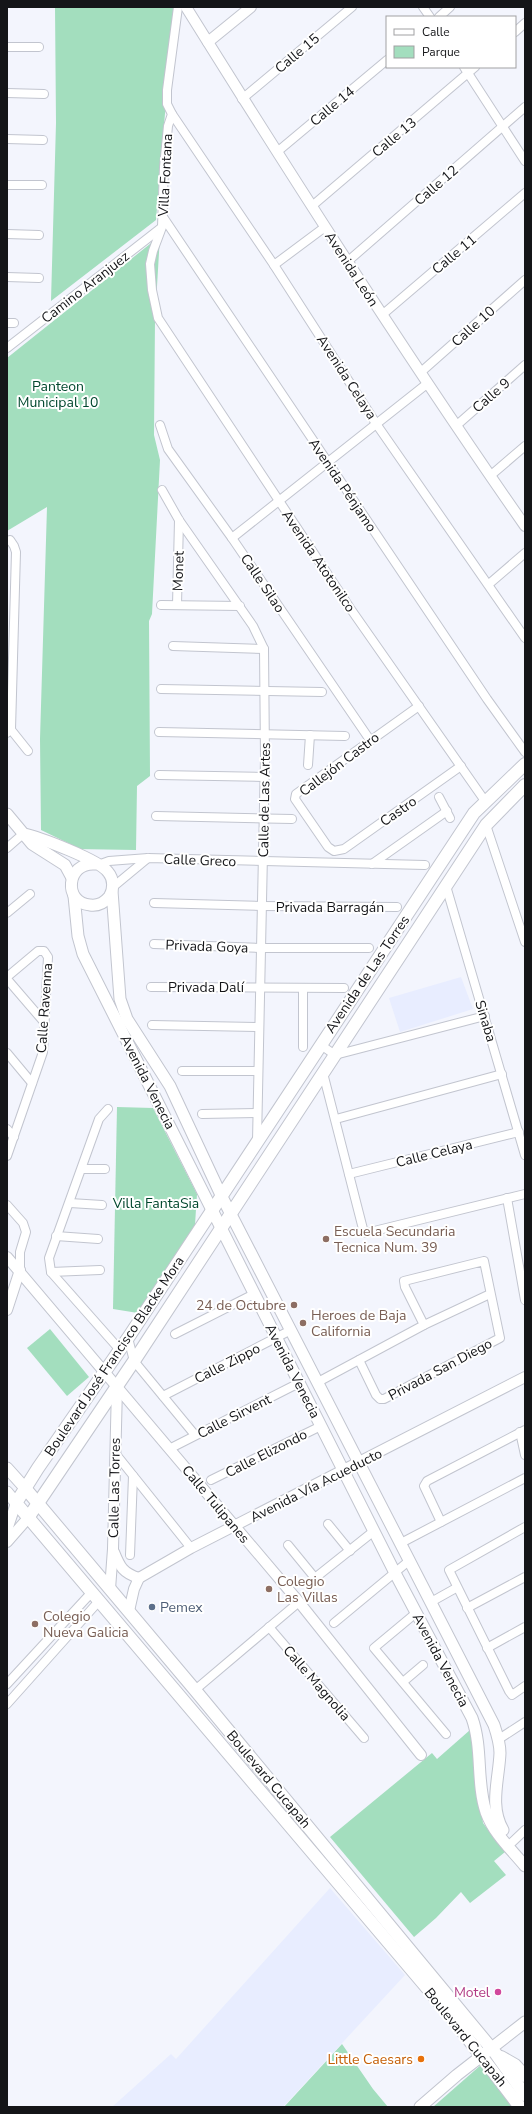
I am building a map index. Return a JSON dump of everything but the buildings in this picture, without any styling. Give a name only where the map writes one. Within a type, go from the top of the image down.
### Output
[{"type":"main road","name":"Avenida de Las Torres","points":[[221,1195],[474,813],[525,764]]},
{"type":"main road","name":"Avenida de Las Torres","points":[[231,1213],[486,825],[525,785]]},
{"type":"main road","points":[[7,814],[32,844],[65,865],[72,878]]},
{"type":"main road","points":[[23,834],[38,837],[84,856],[105,868],[110,875],[112,889],[103,902],[95,905],[81,902],[74,896],[71,887],[72,878],[80,867],[97,864]]},
{"type":"main road","name":"Avenida Venecia","points":[[112,889],[120,999],[123,1009],[131,1028],[170,1086],[221,1195],[485,1706],[499,1739],[498,1775],[495,1792],[497,1812],[500,1824],[510,1848]]},
{"type":"main road","name":"Avenida Venecia","points":[[74,896],[78,936],[83,954],[222,1227],[276,1338],[345,1471],[395,1573],[472,1718],[477,1737],[486,1812],[510,1848]]},
{"type":"main road","name":"Boulevard José Francisco Blacke Mora","points":[[16,1503],[24,1488],[128,1338],[221,1195]]},
{"type":"main road","name":"Boulevard José Francisco Blacke Mora","points":[[28,1518],[117,1387],[231,1213]]},
{"type":"main road","name":"Boulevard Cucapah","points":[[7,1468],[195,1690],[525,2095]]},
{"type":"main road","name":"Boulevard Cucapah","points":[[7,1492],[95,1597],[490,2053],[520,2107]]},
{"type":"main road","points":[[481,1777],[490,1779],[498,1775]]},
{"type":"main road","points":[[510,1848],[525,1866]]},
{"type":"main road","points":[[420,2107],[490,2053],[525,2022]]},
{"type":"main road","points":[[490,2053],[515,2065],[525,2076]]},
{"type":"street","name":"Villa Fontana","points":[[158,318],[152,290],[150,264],[162,227],[165,153],[168,126],[172,114],[167,104],[167,90],[178,7]]},
{"type":"street","name":"Avenida León","points":[[186,7],[242,99],[347,262],[525,526]]},
{"type":"street","points":[[208,42],[251,7]]},
{"type":"street","name":"Calle 15","points":[[242,99],[352,7]]},
{"type":"street","points":[[424,7],[429,16]]},
{"type":"street","points":[[440,16],[450,7]]},
{"type":"street","points":[[516,31],[525,23]]},
{"type":"street","points":[[7,47],[39,47]]},
{"type":"street","name":"Calle 14","points":[[277,152],[386,61]]},
{"type":"street","points":[[466,70],[525,161]]},
{"type":"street","name":"Calle 13","points":[[312,206],[466,70]]},
{"type":"street","points":[[7,93],[44,94]]},
{"type":"street","name":"Calle 12","points":[[347,262],[525,107]]},
{"type":"street","name":"Avenida Celaya","points":[[172,114],[378,425],[525,638]]},
{"type":"street","points":[[7,139],[43,140]]},
{"type":"street","points":[[7,185],[42,185]]},
{"type":"street","name":"Calle 11","points":[[382,315],[525,193]]},
{"type":"street","name":"Avenida Pénjamo","points":[[163,217],[487,699],[525,752]]},
{"type":"street","name":"Camino Aranjuez","points":[[7,348],[162,227]]},
{"type":"street","points":[[274,266],[325,227]]},
{"type":"street","points":[[7,234],[39,235]]},
{"type":"street","points":[[7,277],[39,278]]},
{"type":"street","name":"Calle 10","points":[[421,372],[525,280]]},
{"type":"street","name":"Avenida Atotonilco","points":[[158,318],[350,608],[485,801]]},
{"type":"street","name":"Calle 9","points":[[457,425],[525,365]]},
{"type":"street","points":[[232,538],[378,425],[428,383]]},
{"type":"street","name":"Calle Silao","points":[[160,426],[168,449],[232,538],[370,740]]},
{"type":"street","points":[[490,476],[525,446]]},
{"type":"street","name":"Calle de Las Artes","points":[[162,490],[179,520],[240,606],[260,638],[264,649],[266,691],[257,1141]]},
{"type":"street","name":"Monet","points":[[161,605],[177,605],[179,520]]},
{"type":"street","points":[[7,541],[10,540],[16,552],[8,729],[28,751]]},
{"type":"street","points":[[489,584],[525,553]]},
{"type":"street","points":[[177,605],[240,606]]},
{"type":"street","points":[[173,646],[264,649]]},
{"type":"street","points":[[161,688],[322,692]]},
{"type":"street","name":"Callejón Castro","points":[[334,851],[328,847],[295,797],[370,740],[419,706]]},
{"type":"street","points":[[159,732],[345,736]]},
{"type":"street","points":[[308,765],[310,735]]},
{"type":"street","name":"Castro","points":[[334,851],[344,849],[461,766]]},
{"type":"street","points":[[159,775],[264,777]]},
{"type":"street","points":[[372,864],[448,814],[439,797]]},
{"type":"street","points":[[156,816],[292,820]]},
{"type":"street","points":[[486,825],[525,942]]},
{"type":"street","points":[[7,848],[23,834]]},
{"type":"street","name":"Calle Greco","points":[[97,864],[109,861],[148,858],[425,865]]},
{"type":"street","name":"Calle Greco","points":[[112,889],[148,858]]},
{"type":"street","name":"Sinaba","points":[[446,886],[525,1156]]},
{"type":"street","points":[[7,913],[30,894]]},
{"type":"street","name":"Privada Barragán","points":[[154,903],[262,906],[397,907]]},
{"type":"street","name":"Privada Goya","points":[[154,944],[260,948],[369,948]]},
{"type":"street","name":"Calle Ravenna","points":[[7,978],[38,951],[44,951],[48,957],[43,1052],[7,1156]]},
{"type":"street","points":[[7,978],[44,1022]]},
{"type":"street","name":"Privada Dalí","points":[[152,987],[344,988]]},
{"type":"street","points":[[303,988],[303,1047]]},
{"type":"street","points":[[320,1045],[335,1055],[485,1016]]},
{"type":"street","points":[[152,1025],[259,1027]]},
{"type":"street","points":[[7,1053],[32,1083]]},
{"type":"street","points":[[182,1071],[258,1071]]},
{"type":"street","points":[[323,1073],[363,1229],[366,1233],[371,1234],[525,1194]]},
{"type":"street","points":[[336,1119],[502,1074]]},
{"type":"street","points":[[108,1109],[99,1119],[49,1258],[51,1272],[120,1350]]},
{"type":"street","points":[[202,1114],[257,1113]]},
{"type":"street","points":[[7,1129],[14,1137]]},
{"type":"street","name":"Calle Celaya","points":[[349,1174],[518,1132]]},
{"type":"street","points":[[82,1169],[105,1169]]},
{"type":"street","points":[[507,1198],[522,1261],[525,1300]]},
{"type":"street","points":[[70,1203],[102,1205]]},
{"type":"street","points":[[7,1205],[25,1227],[26,1232],[20,1252],[20,1270],[7,1310]]},
{"type":"street","points":[[56,1236],[98,1240]]},
{"type":"street","points":[[7,1258],[20,1252]]},
{"type":"street","name":"Calle Tulipanes","points":[[7,1258],[20,1270],[299,1602],[421,1755]]},
{"type":"street","name":"Privada San Diego","points":[[359,1360],[376,1395],[380,1399],[384,1399],[500,1338],[484,1261],[407,1279],[404,1281],[405,1287],[424,1325]]},
{"type":"street","points":[[51,1272],[100,1270]]},
{"type":"street","points":[[175,1334],[254,1294]]},
{"type":"street","points":[[318,1382],[424,1325],[490,1294]]},
{"type":"street","name":"Calle Zippo","points":[[163,1396],[291,1330]]},
{"type":"street","points":[[128,1338],[134,1361],[195,1435]]},
{"type":"street","name":"Avenida Vía Acueducto","points":[[138,1578],[191,1548],[345,1471],[525,1378]]},
{"type":"street","name":"Calle Sirvent","points":[[169,1449],[299,1383]]},
{"type":"street","name":"Calle Las Torres","points":[[110,1589],[113,1549],[117,1387]]},
{"type":"street","name":"Calle Elizondo","points":[[211,1480],[321,1426]]},
{"type":"street","points":[[441,1522],[425,1492],[424,1486],[427,1481],[523,1431],[525,1455]]},
{"type":"street","points":[[115,1453],[191,1548]]},
{"type":"street","name":"Calle Las Torres","points":[[130,1555],[133,1476]]},
{"type":"street","points":[[401,1543],[525,1478]]},
{"type":"street","points":[[7,1530],[16,1503]]},
{"type":"street","points":[[7,1542],[28,1518]]},
{"type":"street","points":[[328,1524],[350,1551]]},
{"type":"street","points":[[525,1527],[451,1568],[449,1573],[508,1691],[512,1695],[517,1694],[525,1686]]},
{"type":"street","points":[[288,1545],[315,1578],[374,1531]]},
{"type":"street","points":[[113,1549],[121,1568],[138,1578],[129,1611]]},
{"type":"street","points":[[334,1623],[410,1560]]},
{"type":"street","points":[[467,1608],[525,1577]]},
{"type":"street","points":[[431,1602],[456,1588]]},
{"type":"street","points":[[7,1684],[77,1609],[95,1597]]},
{"type":"street","points":[[7,1704],[85,1616],[95,1597]]},
{"type":"street","points":[[195,1690],[299,1602]]},
{"type":"street","points":[[77,1609],[85,1616]]},
{"type":"street","points":[[416,1613],[374,1648],[446,1734]]},
{"type":"street","name":"Calle Magnolia","points":[[269,1627],[364,1738]]},
{"type":"street","points":[[487,1648],[525,1627]]},
{"type":"street","points":[[403,1682],[423,1665]]},
{"type":"street","points":[[499,1739],[523,1726]]},
{"type":"street","points":[[510,1848],[525,1830]]},
{"type":"shaded area","points":[[461,977],[473,1009],[400,1032],[389,998]]},
{"type":"shaded area","points":[[330,1888],[405,1975],[283,2107],[112,2107],[171,2054],[176,2059]]},
{"type":"green space","points":[[55,7],[174,7],[156,220],[51,301],[56,123]]},
{"type":"green space","name":"Panteon Municipal 10","points":[[160,236],[155,320],[154,435],[160,460],[152,614],[149,621],[150,776],[137,786],[136,850],[75,849],[70,844],[41,830],[40,739],[47,507],[7,531],[7,358]]},
{"type":"green space","name":"Villa FantaSia","points":[[117,1107],[153,1108],[197,1194],[195,1225],[138,1313],[113,1309]]},
{"type":"green space","points":[[50,1329],[89,1377],[67,1396],[27,1348]]},
{"type":"green space","points":[[470,1730],[473,1738],[483,1823],[505,1852],[494,1861],[506,1875],[470,1903],[461,1892],[436,1918],[414,1937],[330,1837],[432,1753],[437,1759]]},
{"type":"green space","points":[[342,2044],[373,2089],[388,2107],[284,2107]]},
{"type":"green space","points":[[482,2064],[512,2107],[433,2107]]},
{"type":"place","name":"Escuela Secundaria Tecnica Num. 39","points":[[326,1239]]},
{"type":"place","name":"24 de Octubre","points":[[294,1305]]},
{"type":"place","name":"Heroes de Baja California","points":[[303,1323]]},
{"type":"place","name":"Colegio Las Villas","points":[[269,1589]]},
{"type":"place","name":"Pemex","points":[[152,1607]]},
{"type":"place","name":"Colegio Nueva Galicia","points":[[35,1624]]},
{"type":"place","name":"Motel","points":[[498,1992]]},
{"type":"place","name":"Little Caesars","points":[[421,2059]]}]
